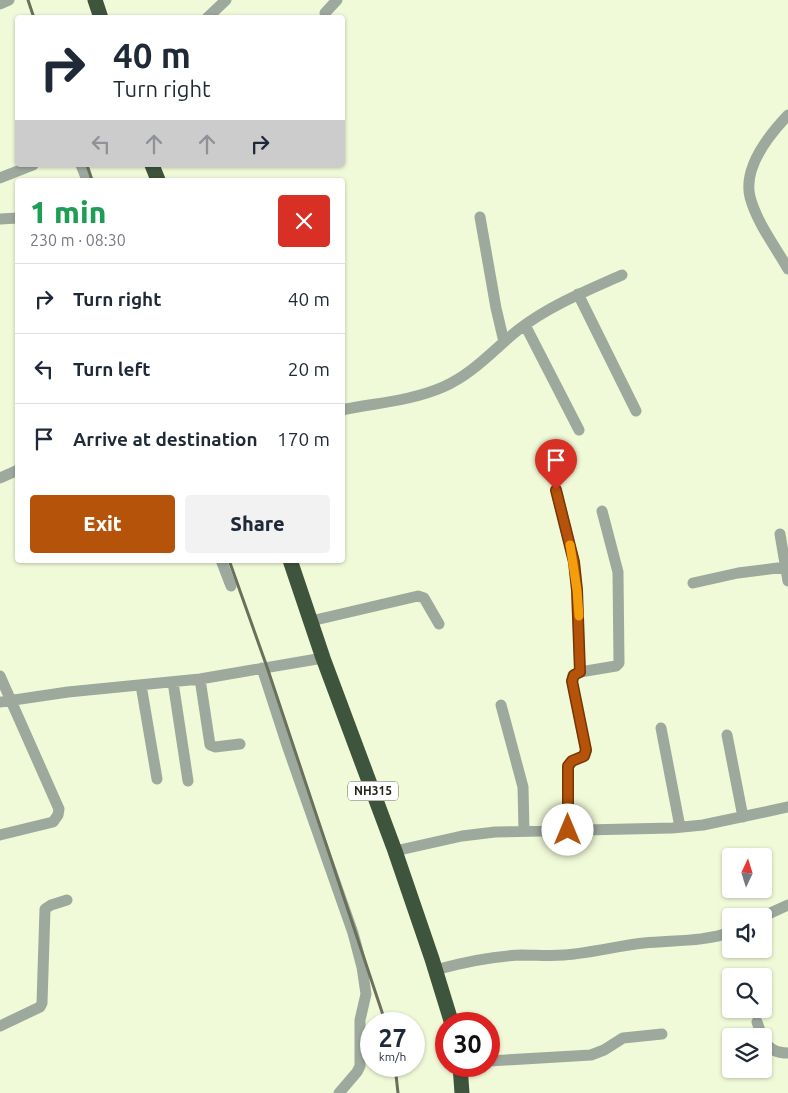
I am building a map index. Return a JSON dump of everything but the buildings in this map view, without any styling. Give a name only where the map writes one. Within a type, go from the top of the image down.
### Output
[{"type":"highway","points":[[95,0],[100,15]]},
{"type":"highway","name":"NH315","points":[[291,563],[323,658],[395,851],[448,1012]]},
{"type":"highway","points":[[461,1077],[462,1093]]},
{"type":"street","points":[[0,4],[9,0]]},
{"type":"street","points":[[209,15],[226,0]]},
{"type":"street","points":[[325,12],[337,0]]},
{"type":"street","points":[[788,115],[770,135],[761,149],[753,166],[750,189],[753,204],[763,227],[788,269]]},
{"type":"street","points":[[0,178],[29,167]]},
{"type":"street","points":[[480,217],[504,342]]},
{"type":"street","points":[[0,219],[15,218]]},
{"type":"street","points":[[345,409],[396,400],[441,388],[477,367],[525,325],[549,309],[622,275]]},
{"type":"street","points":[[578,294],[636,411]]},
{"type":"street","points":[[525,325],[579,430]]},
{"type":"street","points":[[0,478],[15,471]]},
{"type":"street","points":[[556,490],[574,562],[580,672]]},
{"type":"street","points":[[568,830],[568,766],[572,761],[584,756],[586,750],[572,681],[574,675],[580,672],[616,666],[620,663],[618,572],[602,511]]},
{"type":"street","points":[[780,534],[788,581]]},
{"type":"street","points":[[222,563],[231,586]]},
{"type":"street","points":[[693,584],[738,573],[785,567]]},
{"type":"street","points":[[312,621],[418,596],[424,598],[439,624]]},
{"type":"street","points":[[6,701],[68,692],[200,679],[323,658]]},
{"type":"street","points":[[262,668],[347,915],[362,967],[366,994],[360,1020],[360,1066],[339,1093]]},
{"type":"street","points":[[0,676],[6,701],[58,809],[58,814],[53,822],[0,835]]},
{"type":"street","points":[[200,679],[210,745],[215,747],[240,744]]},
{"type":"street","points":[[173,682],[188,781]]},
{"type":"street","points":[[141,685],[157,779]]},
{"type":"street","points":[[501,705],[523,787],[524,831]]},
{"type":"street","points":[[661,728],[680,827]]},
{"type":"street","points":[[727,735],[743,817]]},
{"type":"street","points":[[395,851],[462,836],[495,832],[634,830],[680,827],[743,817],[788,807]]},
{"type":"street","points":[[0,1026],[34,1010],[42,1003],[45,909],[51,904],[67,900]]},
{"type":"street","points":[[772,912],[788,905]]},
{"type":"street","points":[[435,970],[491,957],[522,955],[563,956],[635,944],[710,938],[722,935]]},
{"type":"street","points":[[757,1022],[759,1028]]},
{"type":"street","points":[[500,1060],[598,1053],[623,1038],[662,1034]]},
{"type":"street","points":[[772,1050],[787,1055]]},
{"type":"railway","points":[[28,0],[33,15]]},
{"type":"railway","points":[[88,167],[91,178]]},
{"type":"railway","points":[[230,563],[267,667],[382,1012]]},
{"type":"railway","points":[[396,1077],[398,1093]]},
{"type":"slow traffic","points":[[570,545],[574,562],[579,616]]},
{"type":"route","points":[[556,490],[574,562],[580,672],[574,675],[572,681],[586,750],[586,754],[582,758],[572,761],[568,766],[568,830]]}]
